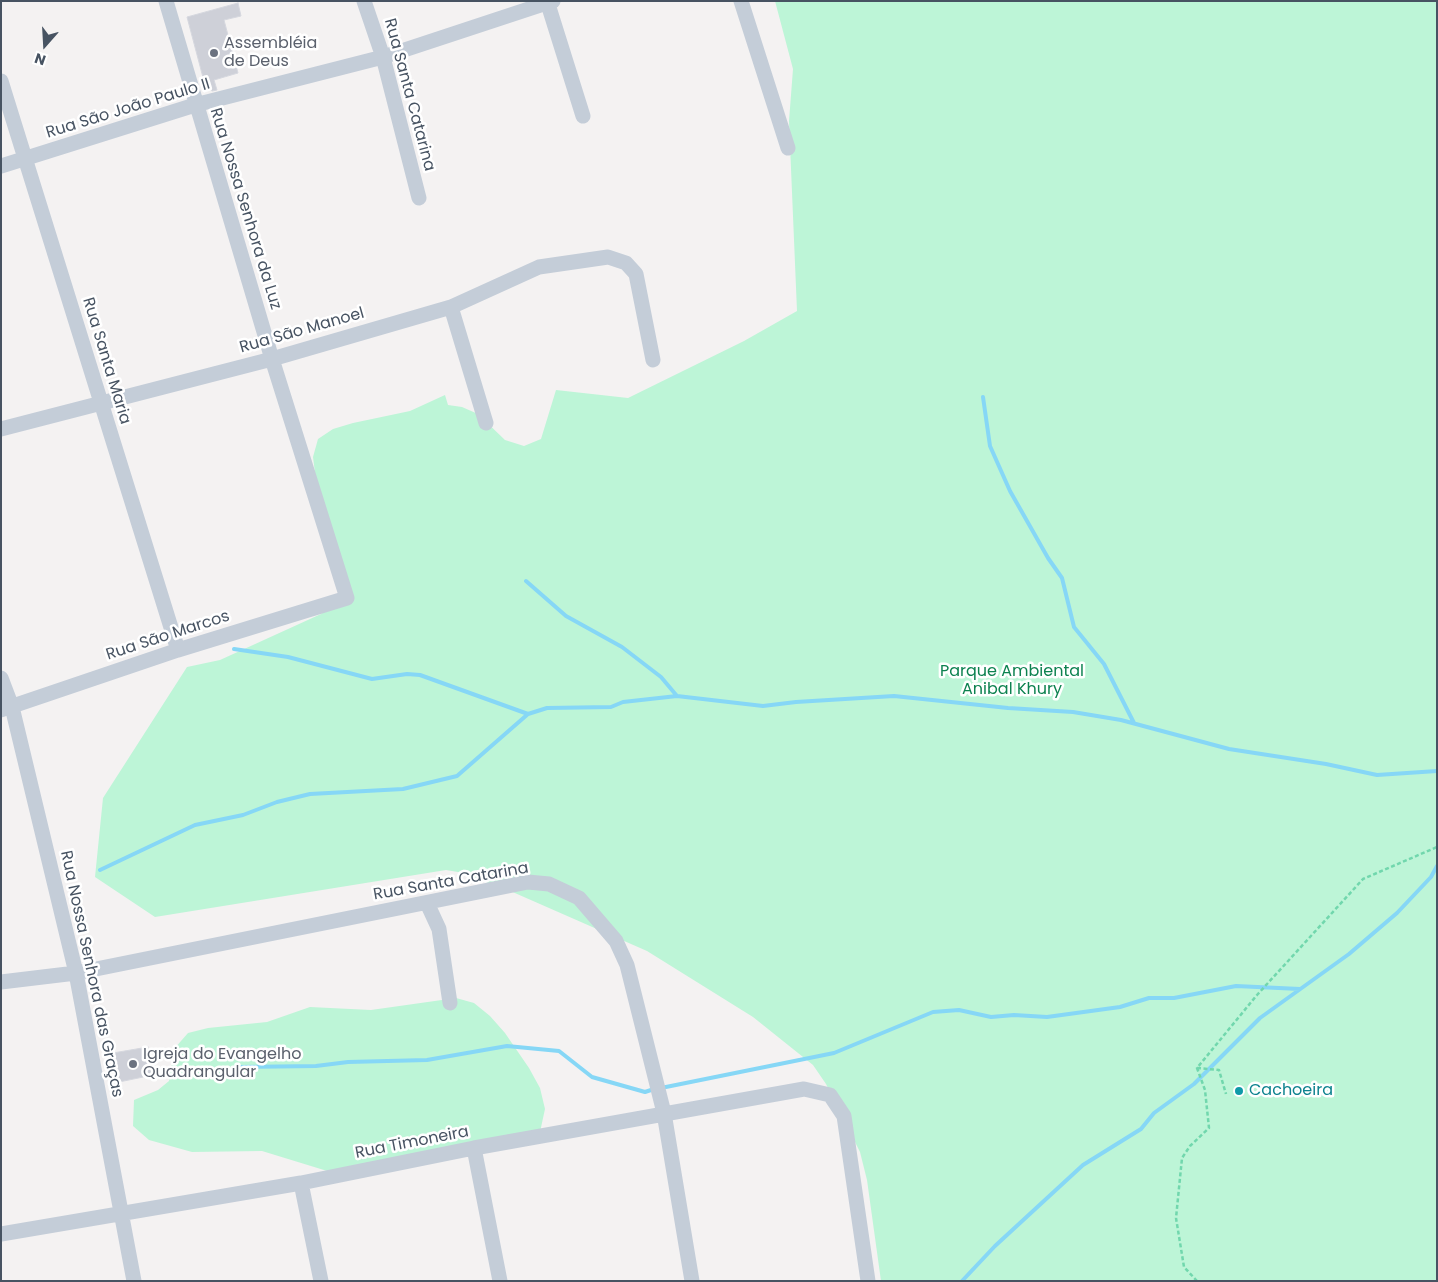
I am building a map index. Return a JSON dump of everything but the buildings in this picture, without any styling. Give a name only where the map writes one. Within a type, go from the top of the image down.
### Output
[{"type":"street","name":"Rua Nossa Senhora da Luz","points":[[166,1],[272,359],[347,598]]},
{"type":"street","name":"Rua Santa Catarina","points":[[364,1],[383,57],[419,198]]},
{"type":"street","points":[[741,1],[788,148]]},
{"type":"street","name":"Rua São João Paulo II","points":[[1,166],[196,105],[383,57],[549,2]]},
{"type":"street","points":[[549,2],[583,116]]},
{"type":"street","name":"Rua Santa Maria","points":[[1,81],[178,650]]},
{"type":"street","name":"Rua São Manoel","points":[[1,429],[272,359],[451,307],[539,267],[608,258],[626,262],[636,274],[653,360]]},
{"type":"street","points":[[451,307],[486,423]]},
{"type":"street","name":"Rua São Marcos","points":[[6,709],[178,650],[347,598]]},
{"type":"street","name":"Rua Nossa Senhora das Graças","points":[[1,678],[6,709],[76,972],[134,1281]]},
{"type":"street","name":"Rua Santa Catarina","points":[[1,982],[76,972],[528,882],[549,884],[579,898],[616,942],[627,965],[664,1113],[692,1281]]},
{"type":"street","points":[[427,903],[439,930],[450,1003]]},
{"type":"street","name":"Rua Timoneira","points":[[1,1234],[301,1183],[474,1148],[804,1089],[830,1095],[844,1116],[868,1281]]},
{"type":"street","points":[[474,1148],[500,1281]]},
{"type":"street","points":[[301,1183],[321,1281]]},
{"type":"path","points":[[1197,1068],[1257,995],[1363,879],[1437,847]]},
{"type":"path","points":[[1197,1068],[1219,1070],[1226,1094]]},
{"type":"path","points":[[1197,1068],[1205,1090],[1208,1128],[1190,1146],[1182,1158],[1176,1218],[1184,1267],[1197,1281]]},
{"type":"green space","name":"Parque Ambiental Anibal Khury","points":[[775,1],[1437,1],[1437,1281],[881,1281],[867,1180],[860,1152],[826,1084],[813,1065],[753,1017],[647,951],[508,890],[458,872],[446,870],[155,917],[95,877],[103,798],[187,667],[220,660],[321,614],[334,604],[342,589],[315,473],[313,457],[318,439],[333,429],[410,411],[445,395],[448,405],[462,407],[478,414],[505,440],[524,446],[541,439],[556,390],[628,398],[744,341],[797,311],[789,121],[793,69]]},
{"type":"green space","points":[[456,998],[474,1003],[490,1016],[505,1033],[529,1068],[540,1088],[545,1109],[540,1132],[337,1174],[262,1151],[192,1152],[149,1140],[133,1126],[134,1100],[158,1090],[169,1081],[174,1049],[188,1033],[208,1028],[267,1022],[310,1007],[371,1010]]},
{"type":"waterway","points":[[983,397],[990,446],[1010,491],[1048,558],[1062,578],[1074,627],[1104,664],[1134,723]]},
{"type":"waterway","points":[[526,581],[566,616],[622,647],[661,677],[677,696]]},
{"type":"waterway","points":[[234,649],[288,657],[372,679],[407,674],[420,675],[528,714]]},
{"type":"waterway","points":[[100,870],[195,825],[243,815],[277,802],[310,794],[403,789],[457,776],[528,714],[547,708],[611,707],[623,702],[677,696],[763,706],[894,696],[1008,708],[1073,712],[1121,720],[1229,749],[1326,764],[1377,775],[1437,771]]},
{"type":"waterway","points":[[962,1281],[995,1246],[1083,1165],[1141,1129],[1154,1113],[1194,1084],[1260,1018],[1349,954],[1397,913],[1431,877],[1437,866]]},
{"type":"waterway","points":[[661,1088],[834,1053],[933,1012],[959,1010],[991,1017],[1014,1015],[1047,1017],[1120,1007],[1149,998],[1174,998],[1236,986],[1300,989]]},
{"type":"waterway","points":[[240,1067],[316,1066],[348,1062],[427,1060],[507,1046],[559,1051],[592,1077],[645,1092],[654,1089]]},
{"type":"place","name":"Assembléia de Deus","points":[[214,53]]},
{"type":"place","name":"Igreja do Evangelho Quadrangular","points":[[133,1064]]},
{"type":"place","name":"Cachoeira","points":[[1239,1091]]}]
